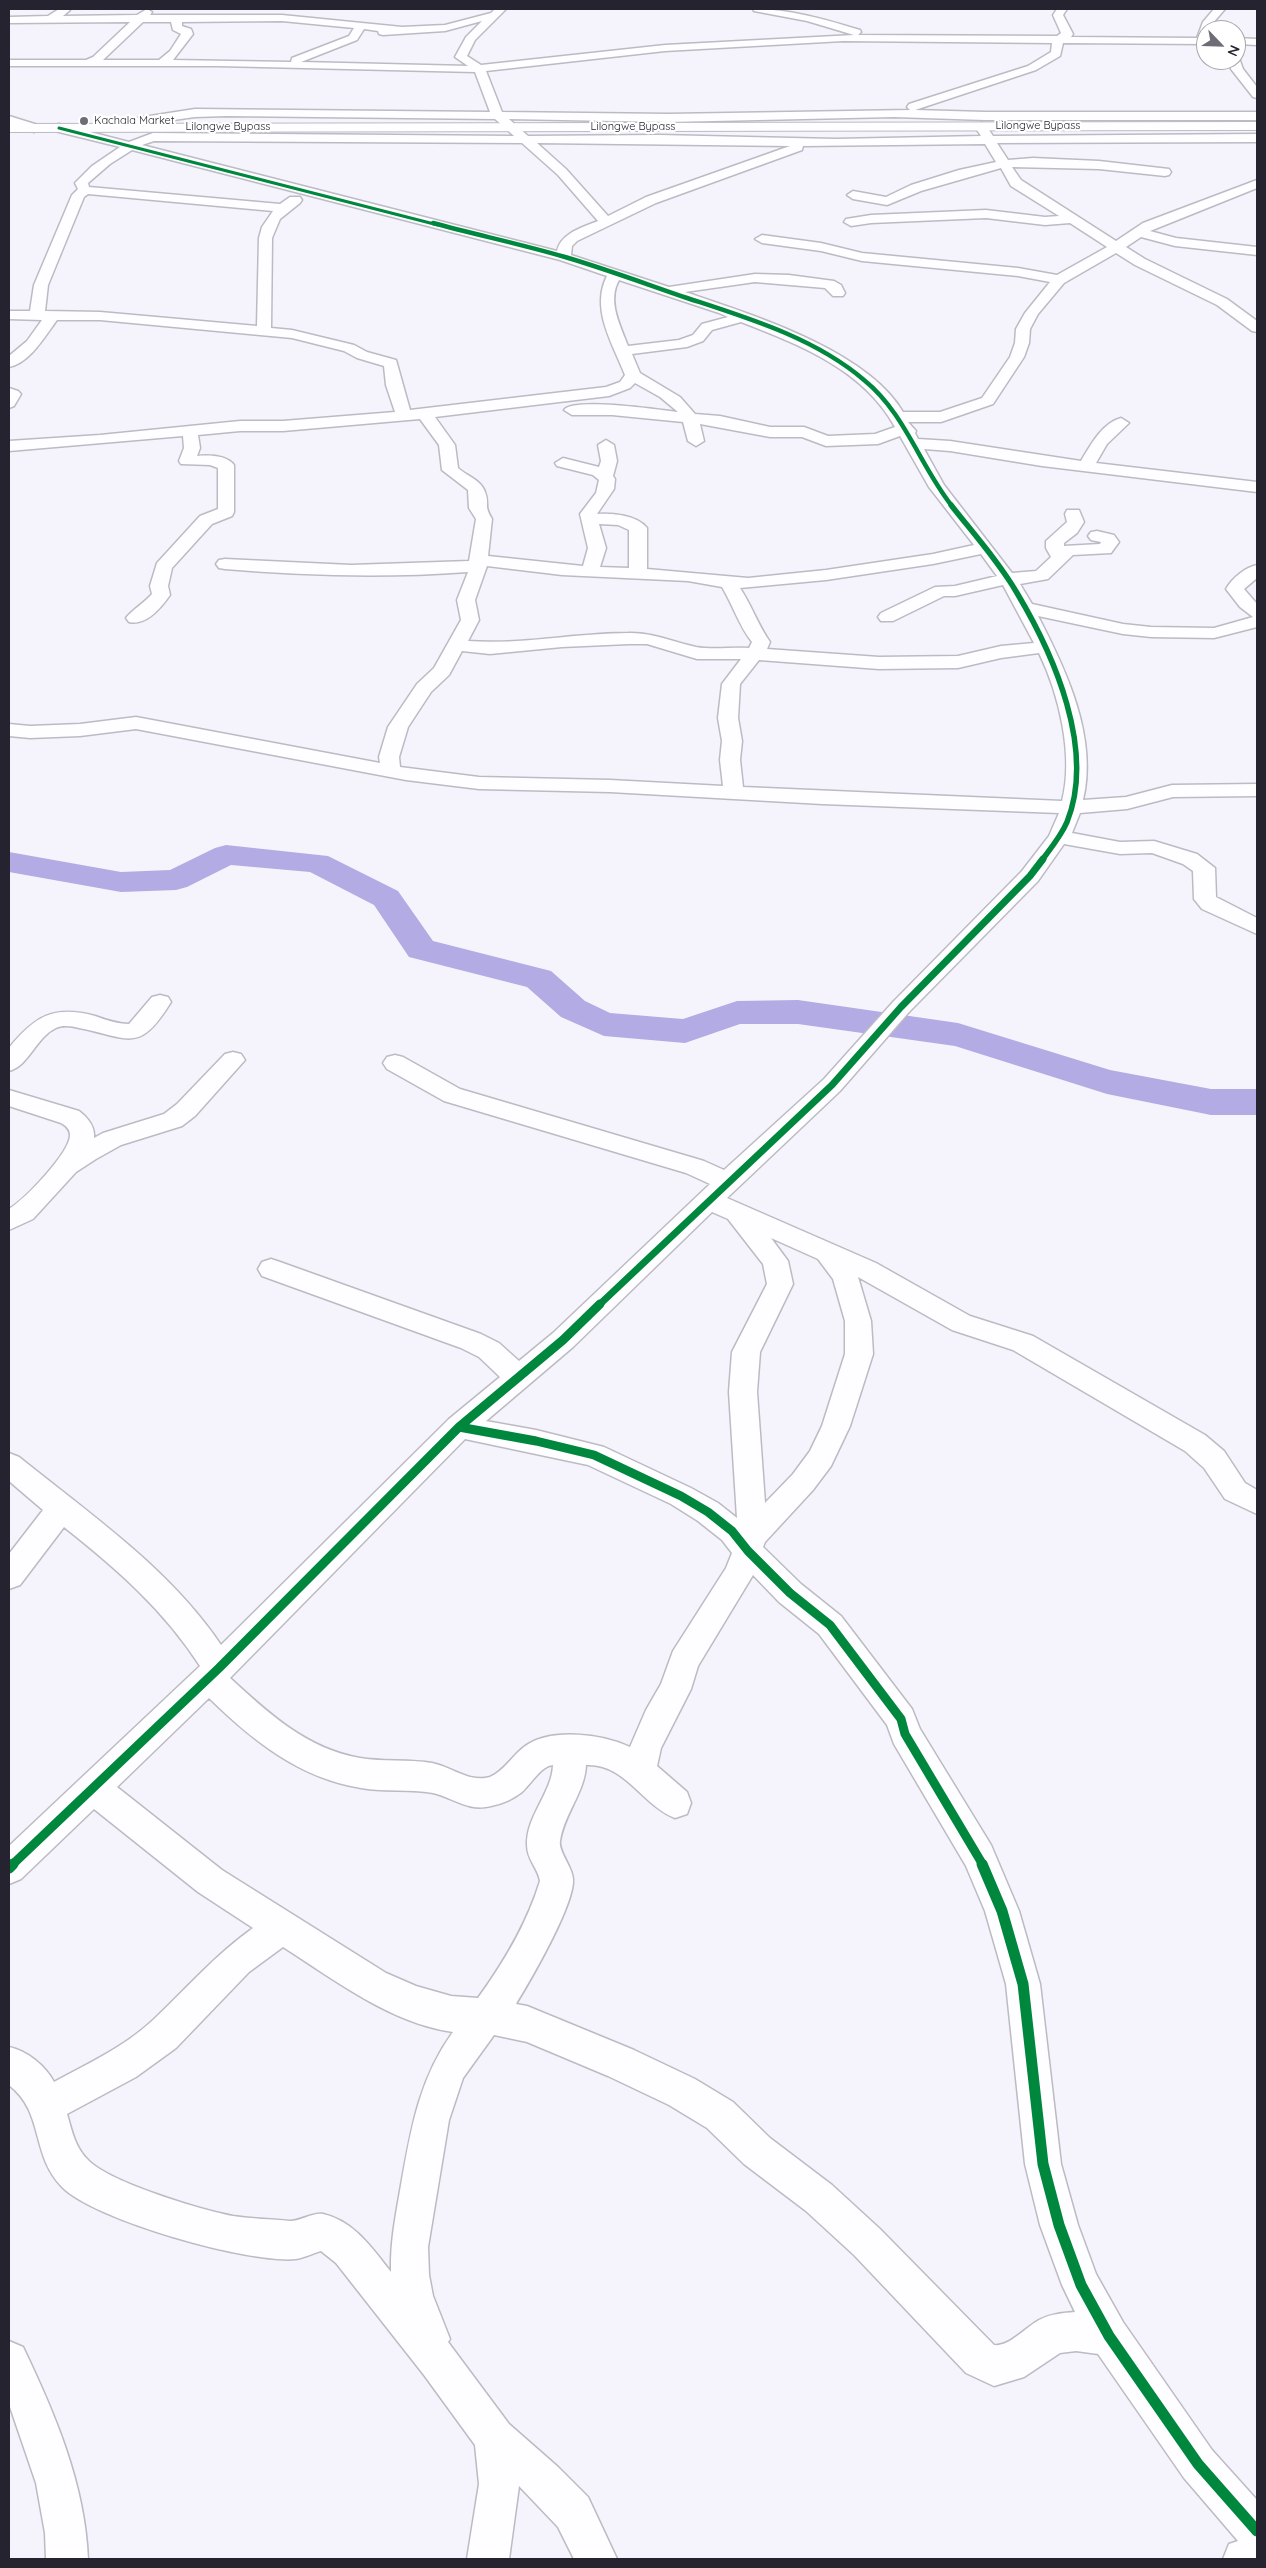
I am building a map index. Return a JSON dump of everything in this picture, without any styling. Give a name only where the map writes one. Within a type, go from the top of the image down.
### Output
[{"type":"main road","name":"Lilongwe Bypass","points":[[9,128],[981,126],[1256,137]]},
{"type":"street","points":[[50,19],[66,9]]},
{"type":"street","points":[[90,62],[97,59],[152,9]]},
{"type":"street","points":[[758,9],[792,14],[840,26],[868,38]]},
{"type":"street","points":[[792,14],[822,9]]},
{"type":"street","points":[[860,127],[894,112],[1032,68],[1056,54],[1061,39],[1067,34],[1058,15],[1062,9]]},
{"type":"street","points":[[1210,20],[1220,9]]},
{"type":"street","points":[[9,20],[282,18],[418,32],[445,28],[498,11]]},
{"type":"street","points":[[498,11],[470,39],[461,57],[480,69],[497,115],[508,127],[562,172],[606,222]]},
{"type":"street","points":[[163,62],[174,53],[187,34],[187,31],[177,28],[176,18]]},
{"type":"street","points":[[432,19],[445,28],[470,39]]},
{"type":"street","points":[[353,38],[361,25]]},
{"type":"street","points":[[286,64],[353,38],[399,30]]},
{"type":"street","points":[[9,63],[163,62],[480,69],[665,48],[868,38],[1196,41]]},
{"type":"street","points":[[1238,70],[1257,96]]},
{"type":"street","points":[[98,128],[195,113],[668,118],[894,112],[985,116],[1257,116]]},
{"type":"street","points":[[9,120],[34,128]]},
{"type":"street","points":[[981,126],[1016,183],[1116,248],[1222,302],[1257,328]]},
{"type":"street","points":[[565,257],[563,250],[565,244],[572,238],[651,200],[814,141],[827,127]]},
{"type":"street","points":[[9,1868],[214,1673],[459,1427],[583,1322],[720,1192],[783,1129],[832,1085],[901,1007],[1030,876],[1059,837],[1072,808],[1076,786],[1076,750],[1062,691],[1046,646],[1026,608],[985,548],[937,488],[899,417],[876,389],[835,358],[796,338],[742,317],[565,257],[59,128]]},
{"type":"street","points":[[84,190],[81,184],[92,172],[130,147],[153,137],[814,141],[1256,137]]},
{"type":"street","points":[[853,195],[887,201],[953,176],[1003,164],[1091,164],[1165,172]]},
{"type":"street","points":[[899,417],[941,417],[981,404],[993,396],[1017,358],[1022,343],[1023,329],[1039,302],[1059,280],[1116,248],[1138,232],[1185,211],[1257,184]]},
{"type":"street","points":[[84,190],[282,208]]},
{"type":"street","points":[[9,363],[32,344],[44,316],[41,285],[78,196],[84,190]]},
{"type":"street","points":[[264,332],[266,292],[263,256],[268,230],[273,217],[282,208],[309,192]]},
{"type":"street","points":[[851,222],[871,219],[986,214],[1044,221],[1073,219]]},
{"type":"street","points":[[1138,232],[1174,242],[1257,251]]},
{"type":"street","points":[[762,239],[820,247],[862,257],[1018,272],[1059,280]]},
{"type":"street","points":[[615,273],[607,291],[608,301],[622,350],[633,376],[680,403],[691,418],[696,441]]},
{"type":"street","points":[[668,291],[765,277],[829,284],[836,288],[838,293]]},
{"type":"street","points":[[1203,292],[1257,312]]},
{"type":"street","points":[[9,315],[100,316],[301,336],[349,348],[362,355],[391,363],[394,385],[400,398],[404,416]]},
{"type":"street","points":[[622,350],[682,344],[698,338],[707,327],[742,317]]},
{"type":"street","points":[[9,446],[100,440],[190,430],[283,426],[404,416],[600,393],[626,385],[633,376]]},
{"type":"street","points":[[9,393],[13,394],[9,403]]},
{"type":"street","points":[[600,393],[606,405],[612,410]]},
{"type":"street","points":[[510,403],[550,411],[612,410],[720,421],[770,432],[804,432],[826,441],[878,439],[891,432],[950,446],[1086,466],[1257,487]]},
{"type":"street","points":[[391,771],[389,757],[398,727],[424,688],[442,671],[470,620],[466,600],[476,576],[484,519],[478,508],[477,490],[470,482],[450,470],[447,445],[424,413]]},
{"type":"street","points":[[1086,466],[1101,442],[1120,423]]},
{"type":"street","points":[[135,618],[148,610],[161,595],[159,586],[163,567],[206,520],[226,512],[226,465],[212,460],[186,461],[192,448],[190,430]]},
{"type":"street","points":[[590,572],[597,548],[588,520],[588,514],[596,506],[608,484],[605,475],[609,461],[606,445]]},
{"type":"street","points":[[563,464],[605,475]]},
{"type":"street","points":[[1060,554],[1055,548],[1055,541],[1071,529],[1076,522],[1073,514]]},
{"type":"street","points":[[588,520],[610,518],[626,521],[638,528],[638,574]]},
{"type":"street","points":[[1060,554],[1070,550],[1105,549],[1110,542],[1108,539],[1097,536]]},
{"type":"street","points":[[224,564],[315,570],[478,563],[590,572],[688,576],[728,583],[826,575],[933,559],[985,548]]},
{"type":"street","points":[[887,617],[942,591],[955,591],[1007,579],[1033,578],[1042,575],[1060,558],[1060,554]]},
{"type":"street","points":[[1257,570],[1237,585],[1236,589],[1246,603],[1257,613]]},
{"type":"street","points":[[728,583],[742,605],[753,632],[761,642],[731,684],[729,695],[728,718],[732,741],[730,760],[734,793]]},
{"type":"street","points":[[1026,608],[1123,629],[1152,632],[1214,633],[1257,622]]},
{"type":"street","points":[[455,645],[490,648],[562,641],[629,638],[648,639],[697,652],[726,652],[879,663],[958,662],[1001,652],[1046,646]]},
{"type":"street","points":[[9,730],[30,732],[80,730],[136,724],[391,771],[480,783],[610,786],[1072,808],[1126,803],[1172,791],[1257,790]]},
{"type":"street","points":[[1059,837],[1120,848],[1154,848],[1190,859],[1204,868],[1205,898],[1210,904],[1257,928]]},
{"type":"street","points":[[9,1063],[40,1028],[50,1022],[60,1019],[77,1018],[117,1031],[132,1032],[140,1028],[160,1002]]},
{"type":"street","points":[[67,1166],[112,1140],[173,1120],[186,1110],[233,1060]]},
{"type":"street","points":[[395,1063],[452,1095],[695,1167],[720,1192],[775,1261],[780,1284],[773,1303],[746,1352],[744,1367],[743,1392],[751,1543]]},
{"type":"street","points":[[9,1098],[70,1117],[79,1122],[83,1130],[82,1140],[67,1166],[36,1202],[9,1221]]},
{"type":"street","points":[[736,1212],[888,1280],[961,1323],[1023,1343],[1195,1443],[1216,1462],[1226,1483],[1236,1492],[1257,1502]]},
{"type":"street","points":[[640,1772],[645,1748],[657,1720],[675,1689],[684,1662],[739,1573],[751,1543],[821,1458],[836,1426],[859,1354],[855,1308],[845,1276],[828,1254]]},
{"type":"street","points":[[271,1269],[471,1341],[489,1350],[519,1376]]},
{"type":"street","points":[[459,1427],[536,1440],[594,1455],[680,1496],[708,1512],[751,1543],[790,1593],[830,1625],[901,1719],[905,1734],[979,1856],[1002,1911],[1023,1984],[1043,2164],[1059,2225],[1081,2285],[1108,2336],[1198,2464],[1257,2531]]},
{"type":"street","points":[[9,1465],[61,1510],[123,1559],[167,1599],[197,1635],[214,1673],[262,1727],[296,1752],[322,1764],[359,1773],[437,1779],[479,1794],[499,1789],[517,1777],[540,1753],[554,1748],[570,1751],[602,1751],[618,1758],[640,1772],[675,1803]]},
{"type":"street","points":[[9,1576],[61,1510]]},
{"type":"street","points":[[438,2361],[414,2296],[410,2275],[409,2247],[431,2120],[449,2068],[486,2016],[530,1948],[550,1905],[557,1881],[554,1867],[544,1854],[544,1843],[547,1824],[569,1777],[570,1751]]},
{"type":"street","points":[[94,1788],[210,1881],[374,1985],[413,2003],[451,2014],[486,2016],[527,2024],[572,2042],[682,2092],[720,2116],[757,2151],[826,2204],[867,2242],[980,2359],[994,2366],[1010,2362],[1053,2334],[1076,2331],[1108,2336]]},
{"type":"street","points":[[47,2104],[123,2064],[163,2035],[237,1960],[282,1927]]},
{"type":"street","points":[[9,2065],[14,2066],[34,2083],[47,2104],[60,2154],[76,2175],[112,2196],[191,2224],[234,2235],[296,2240],[321,2232],[334,2237],[349,2250],[438,2361],[495,2438],[544,2481],[573,2512],[596,2559]]},
{"type":"street","points":[[9,2361],[33,2418],[60,2495],[67,2559]]},
{"type":"street","points":[[488,2559],[499,2484],[495,2438]]},
{"type":"street","points":[[1244,2559],[1257,2554]]},
{"type":"waterway","points":[[9,862],[121,882],[176,880],[226,855],[317,863],[386,898],[421,949],[539,979],[573,1009],[604,1024],[685,1031],[737,1013],[798,1012],[958,1035],[1107,1082],[1211,1102],[1257,1102]]},
{"type":"cycle path","points":[[9,1868],[219,1668],[459,1427],[563,1340],[783,1129],[832,1085],[901,1007],[1030,876],[1059,837],[1067,822],[1076,786],[1077,766],[1074,735],[1056,669],[1017,592],[937,487],[892,407],[865,380],[835,358],[796,338],[724,310],[565,257],[59,128]]},
{"type":"cycle path","points":[[459,1427],[536,1441],[594,1455],[681,1496],[708,1512],[732,1531],[748,1551],[790,1593],[830,1625],[901,1719],[905,1734],[979,1856],[1002,1911],[1023,1984],[1043,2164],[1059,2225],[1081,2285],[1109,2336],[1198,2464],[1257,2531]]},
{"type":"place","name":"Kachala Market","points":[[84,121]]}]
